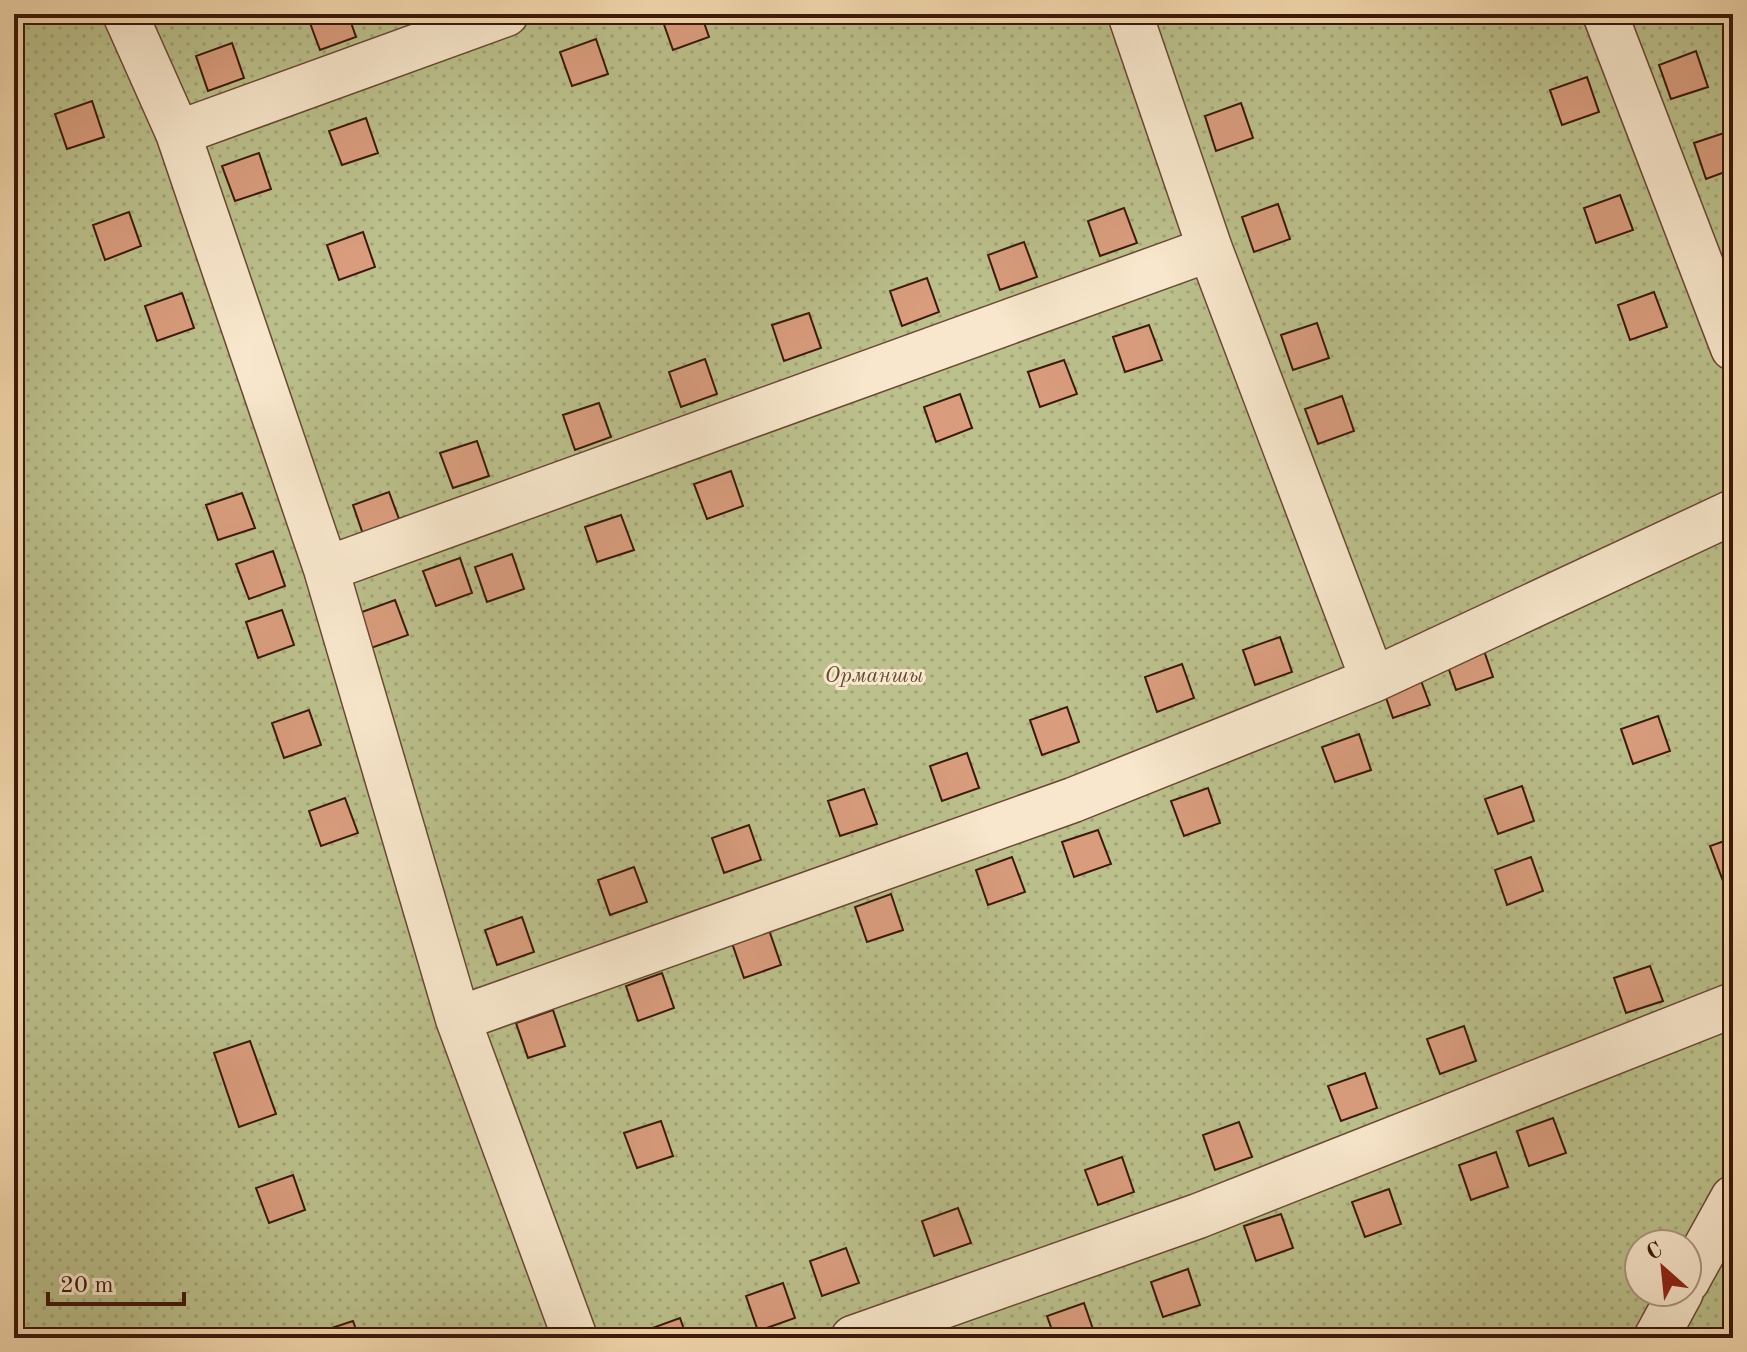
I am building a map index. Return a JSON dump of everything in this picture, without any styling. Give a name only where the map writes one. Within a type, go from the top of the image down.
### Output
[{"type":"street","points":[[125,14],[178,133],[326,569],[458,1019],[575,1338]]},
{"type":"street","points":[[178,133],[506,14]]},
{"type":"street","points":[[1130,14],[1210,249],[1373,680]]},
{"type":"street","points":[[1605,14],[1733,348]]},
{"type":"street","points":[[326,569],[1210,249]]},
{"type":"street","points":[[458,1019],[1073,800],[1373,680],[1733,512]]},
{"type":"street","points":[[853,1338],[1198,1216],[1733,1005]]},
{"type":"street","points":[[1703,1252],[1733,1198]]},
{"type":"street","points":[[1656,1338],[1672,1308]]},
{"type":"green space","name":"Орманшы","points":[[14,14],[1733,14],[1733,1338],[14,1338]]},
{"type":"building","points":[[348,14],[356,37],[320,50],[307,15]]},
{"type":"building","points":[[701,14],[709,37],[673,50],[661,16]]},
{"type":"building","points":[[596,39],[608,74],[572,86],[560,52]]},
{"type":"building","points":[[232,43],[244,78],[208,91],[196,56]]},
{"type":"building","points":[[1696,51],[1708,87],[1671,99],[1659,65]]},
{"type":"building","points":[[1587,77],[1599,112],[1562,125],[1550,90]]},
{"type":"building","points":[[92,101],[104,137],[67,149],[55,114]]},
{"type":"building","points":[[1241,103],[1253,138],[1216,151],[1205,116]]},
{"type":"building","points":[[366,118],[378,153],[342,165],[329,131]]},
{"type":"building","points":[[1730,131],[1733,169],[1706,179],[1694,143]]},
{"type":"building","points":[[259,153],[271,189],[235,201],[222,166]]},
{"type":"building","points":[[1620,195],[1633,230],[1596,243],[1584,208]]},
{"type":"building","points":[[1278,204],[1290,239],[1254,252],[1242,217]]},
{"type":"building","points":[[1124,208],[1137,243],[1100,256],[1088,221]]},
{"type":"building","points":[[129,212],[141,246],[105,260],[93,225]]},
{"type":"building","points":[[363,232],[375,267],[339,280],[327,245]]},
{"type":"building","points":[[1024,242],[1037,277],[1000,290],[988,255]]},
{"type":"building","points":[[927,278],[939,312],[902,326],[890,291]]},
{"type":"building","points":[[1654,292],[1667,327],[1630,340],[1618,305]]},
{"type":"building","points":[[182,293],[194,328],[157,341],[145,306]]},
{"type":"building","points":[[809,313],[821,348],[784,361],[772,325]]},
{"type":"building","points":[[1317,323],[1329,358],[1293,370],[1281,335]]},
{"type":"building","points":[[1149,325],[1162,360],[1125,372],[1113,337]]},
{"type":"building","points":[[705,359],[717,394],[681,407],[669,372]]},
{"type":"building","points":[[1064,360],[1077,394],[1040,407],[1028,372]]},
{"type":"building","points":[[960,394],[972,428],[936,442],[924,407]]},
{"type":"building","points":[[1342,396],[1354,431],[1318,444],[1305,409]]},
{"type":"building","points":[[599,403],[611,437],[575,450],[563,415]]},
{"type":"building","points":[[477,441],[489,476],[453,488],[440,453]]},
{"type":"building","points":[[731,471],[743,506],[707,519],[694,484]]},
{"type":"building","points":[[389,492],[402,527],[365,540],[353,505]]},
{"type":"building","points":[[242,493],[255,528],[218,540],[206,505]]},
{"type":"building","points":[[621,515],[634,550],[597,562],[585,527]]},
{"type":"building","points":[[273,551],[285,586],[249,599],[236,564]]},
{"type":"building","points":[[512,554],[524,589],[487,602],[475,567]]},
{"type":"building","points":[[460,558],[472,593],[436,606],[423,571]]},
{"type":"building","points":[[395,600],[408,635],[371,648],[359,613]]},
{"type":"building","points":[[282,610],[294,645],[258,658],[246,622]]},
{"type":"building","points":[[1280,637],[1292,672],[1255,685],[1243,650]]},
{"type":"building","points":[[1481,642],[1493,677],[1456,690],[1444,655]]},
{"type":"building","points":[[1182,664],[1194,698],[1157,712],[1145,677]]},
{"type":"building","points":[[1417,670],[1430,705],[1393,718],[1381,683]]},
{"type":"building","points":[[1067,707],[1079,742],[1042,755],[1030,720]]},
{"type":"building","points":[[309,710],[321,745],[284,758],[272,723]]},
{"type":"building","points":[[1658,716],[1670,751],[1633,764],[1621,729]]},
{"type":"building","points":[[1359,734],[1371,770],[1335,782],[1322,747]]},
{"type":"building","points":[[967,753],[979,788],[942,801],[930,766]]},
{"type":"building","points":[[1522,786],[1534,821],[1498,834],[1485,799]]},
{"type":"building","points":[[1208,788],[1220,823],[1184,836],[1171,801]]},
{"type":"building","points":[[864,789],[877,824],[840,836],[828,801]]},
{"type":"building","points":[[345,798],[358,833],[321,846],[309,811]]},
{"type":"building","points":[[749,825],[761,860],[724,873],[712,838]]},
{"type":"building","points":[[1098,830],[1111,864],[1074,877],[1062,842]]},
{"type":"building","points":[[1733,838],[1733,877],[1723,881],[1710,846]]},
{"type":"building","points":[[1012,857],[1025,892],[988,905],[976,870]]},
{"type":"building","points":[[1531,857],[1543,891],[1507,905],[1495,870]]},
{"type":"building","points":[[634,867],[647,902],[610,915],[598,880]]},
{"type":"building","points":[[891,894],[903,930],[867,942],[855,907]]},
{"type":"building","points":[[522,917],[534,952],[497,965],[485,930]]},
{"type":"building","points":[[769,930],[781,965],[744,978],[732,943]]},
{"type":"building","points":[[1650,966],[1663,1001],[1626,1013],[1614,978]]},
{"type":"building","points":[[662,973],[674,1008],[638,1021],[626,986]]},
{"type":"building","points":[[553,1010],[565,1046],[528,1058],[516,1023]]},
{"type":"building","points":[[1464,1026],[1476,1061],[1440,1074],[1427,1039]]},
{"type":"building","points":[[250,1041],[276,1114],[239,1127],[214,1053]]},
{"type":"building","points":[[1733,1042],[1733,1074],[1723,1045]]},
{"type":"building","points":[[1365,1073],[1377,1108],[1341,1121],[1328,1086]]},
{"type":"building","points":[[1553,1118],[1566,1153],[1529,1166],[1517,1131]]},
{"type":"building","points":[[661,1121],[673,1156],[637,1168],[624,1133]]},
{"type":"building","points":[[1239,1122],[1252,1157],[1215,1170],[1203,1135]]},
{"type":"building","points":[[1496,1152],[1508,1187],[1471,1200],[1459,1165]]},
{"type":"building","points":[[1122,1157],[1134,1192],[1098,1205],[1085,1170]]},
{"type":"building","points":[[293,1175],[305,1210],[269,1223],[256,1188]]},
{"type":"building","points":[[1389,1189],[1401,1224],[1365,1237],[1352,1202]]},
{"type":"building","points":[[958,1208],[971,1243],[934,1256],[922,1221]]},
{"type":"building","points":[[1281,1214],[1293,1248],[1256,1261],[1244,1226]]},
{"type":"building","points":[[846,1248],[859,1283],[822,1296],[810,1261]]},
{"type":"building","points":[[1188,1269],[1200,1305],[1163,1317],[1151,1282]]},
{"type":"building","points":[[783,1283],[795,1318],[758,1331],[746,1296]]},
{"type":"building","points":[[1084,1303],[1096,1338],[1055,1338],[1047,1316]]},
{"type":"building","points":[[680,1318],[687,1338],[646,1338],[644,1331]]},
{"type":"building","points":[[353,1321],[359,1338],[318,1338],[316,1333]]}]
